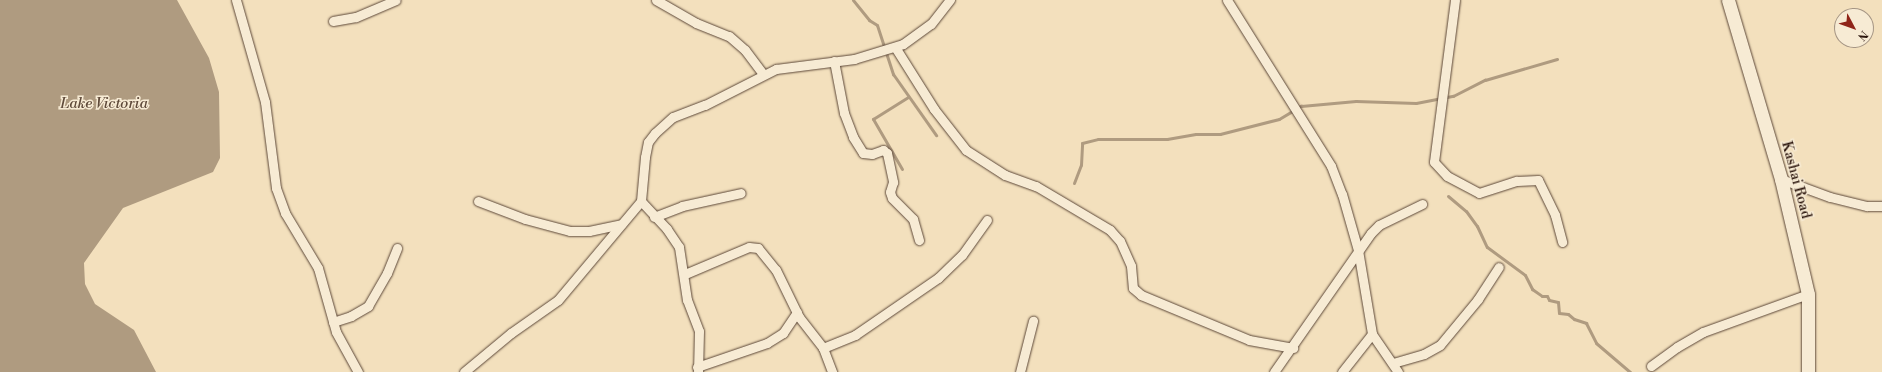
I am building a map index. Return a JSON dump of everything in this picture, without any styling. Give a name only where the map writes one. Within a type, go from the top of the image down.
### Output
[{"type":"street","points":[[236,0],[265,102],[276,188],[286,213],[318,268],[336,332],[358,372]]},
{"type":"street","points":[[333,21],[356,17],[396,0]]},
{"type":"street","points":[[656,0],[696,23],[729,36],[745,50],[763,74]]},
{"type":"street","points":[[464,372],[512,333],[558,300],[641,201],[648,142],[663,124],[763,74],[797,64],[854,59],[895,47],[918,35],[931,24],[950,0]]},
{"type":"street","points":[[1227,0],[1331,166],[1342,194],[1358,250],[1372,334],[1398,372]]},
{"type":"street","points":[[1455,0],[1434,162],[1447,176],[1479,193],[1517,181],[1538,180],[1555,215],[1562,242]]},
{"type":"street","name":"Kashai Road","points":[[1728,0],[1781,179],[1808,294],[1808,372]]},
{"type":"street","points":[[895,47],[934,109],[966,150],[999,172],[1036,186],[1110,230],[1120,241],[1131,266],[1133,288],[1141,295],[1249,340],[1293,348]]},
{"type":"street","points":[[834,61],[844,113],[853,137],[863,153],[872,154],[883,150],[887,153],[893,182],[890,192],[892,198],[913,219],[919,240]]},
{"type":"street","points":[[1781,179],[1830,197],[1867,206],[1882,206]]},
{"type":"street","points":[[654,217],[682,206],[741,193]]},
{"type":"street","points":[[478,201],[525,219],[570,231],[590,231],[621,224]]},
{"type":"street","points":[[641,201],[654,217],[670,232],[679,247],[685,274],[687,300],[699,331],[698,369],[768,343],[783,333],[797,312]]},
{"type":"street","points":[[1274,372],[1293,348],[1358,250],[1379,225],[1422,204]]},
{"type":"street","points":[[823,348],[855,335],[938,278],[962,255],[987,220]]},
{"type":"street","points":[[685,274],[749,247],[758,248],[776,270],[797,312],[823,348],[832,372]]},
{"type":"street","points":[[333,322],[351,316],[368,306],[387,273],[397,248]]},
{"type":"street","points":[[1393,363],[1424,354],[1440,345],[1478,299],[1499,267]]},
{"type":"street","points":[[1651,366],[1677,346],[1703,332],[1808,294]]},
{"type":"street","points":[[1020,372],[1033,321]]},
{"type":"street","points":[[1342,372],[1372,334]]},
{"type":"water","name":"Lake Victoria","points":[[0,0],[177,0],[209,58],[219,92],[220,158],[213,172],[123,208],[84,263],[85,284],[95,304],[134,330],[156,372],[0,372]]},
{"type":"waterway","points":[[853,0],[869,20],[877,25],[893,74],[936,135]]},
{"type":"waterway","points":[[1074,183],[1081,165],[1082,143],[1098,139],[1167,139],[1196,134],[1220,134],[1279,119],[1301,106],[1356,101],[1416,103],[1453,96],[1485,80],[1557,59]]},
{"type":"waterway","points":[[902,169],[873,119],[908,97]]},
{"type":"waterway","points":[[1448,196],[1466,211],[1477,226],[1487,247],[1525,275],[1532,289],[1542,296],[1547,296],[1549,300],[1558,302],[1559,313],[1568,314],[1574,319],[1586,323],[1596,343],[1630,372]]}]
